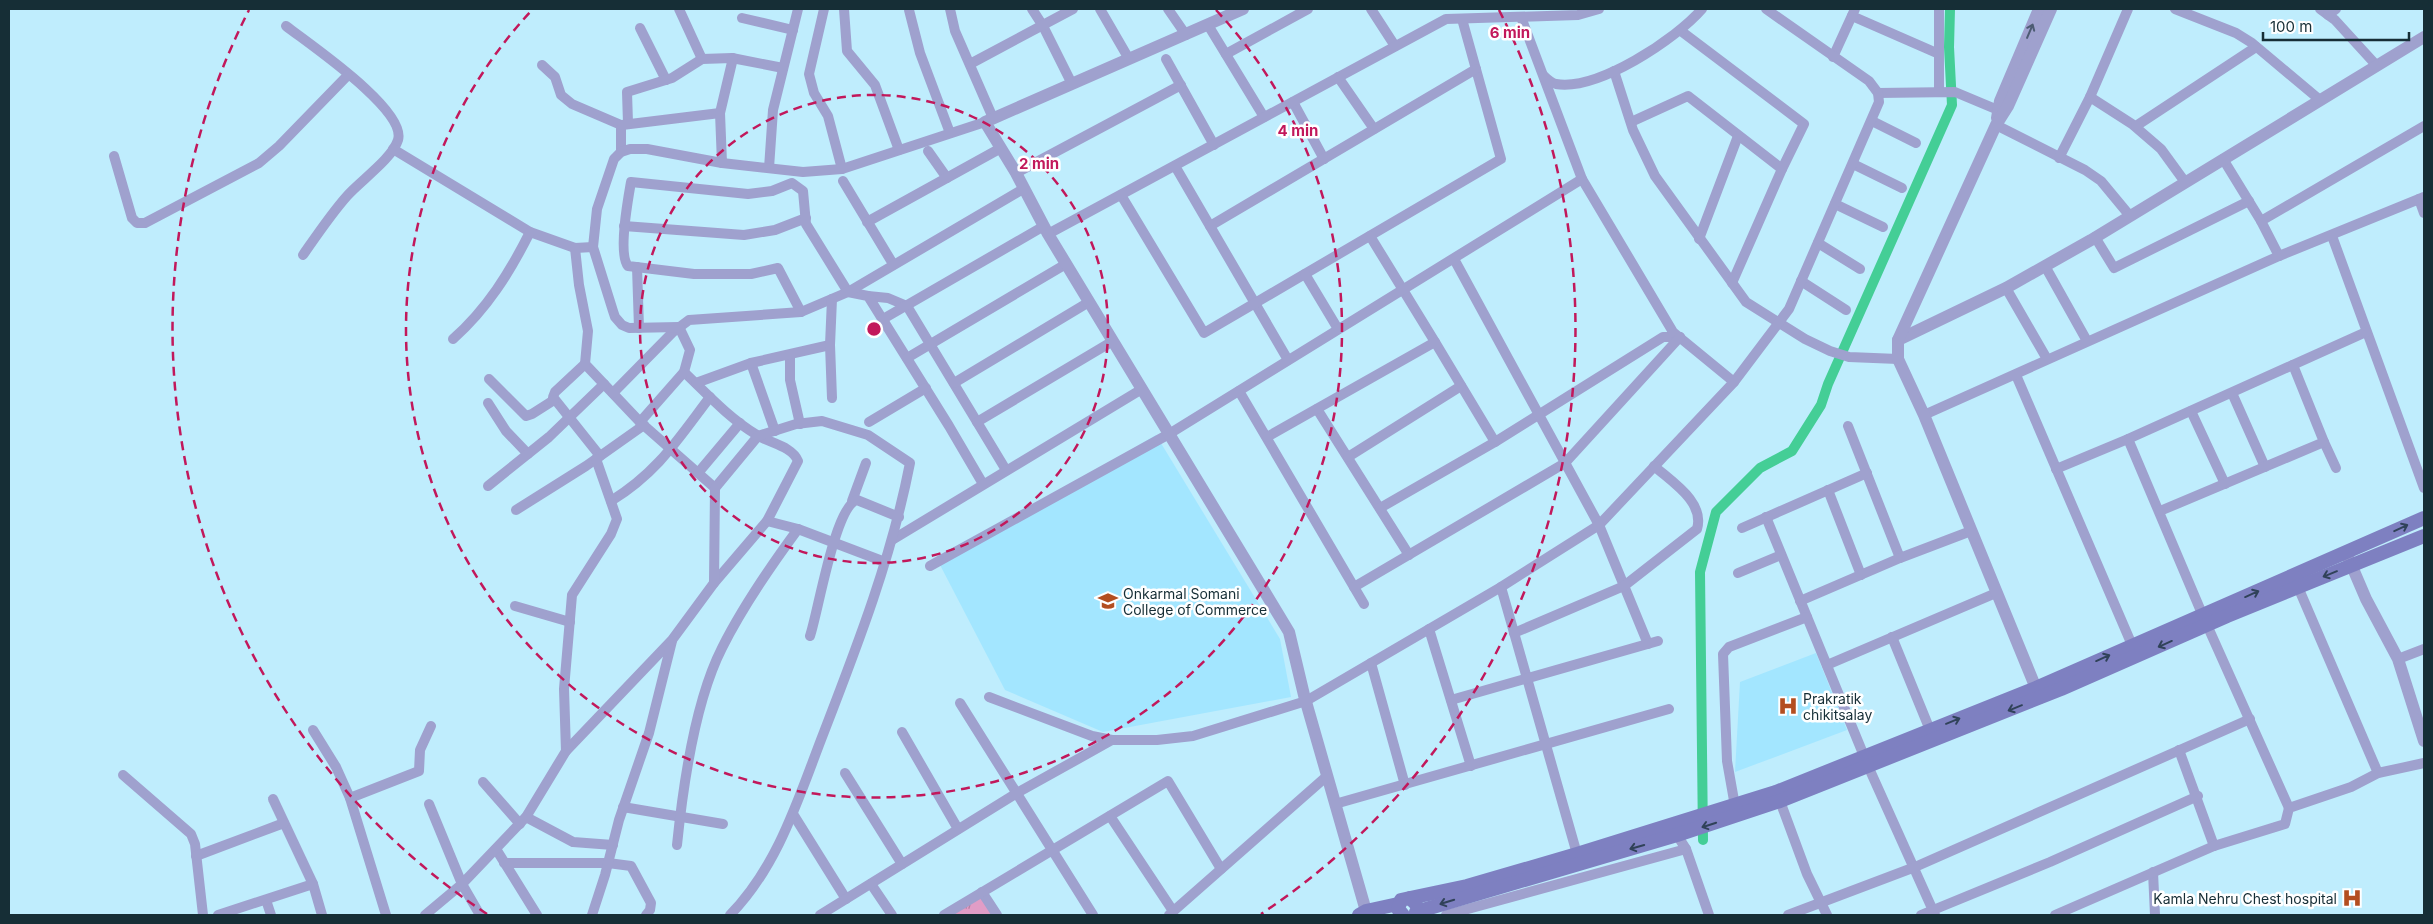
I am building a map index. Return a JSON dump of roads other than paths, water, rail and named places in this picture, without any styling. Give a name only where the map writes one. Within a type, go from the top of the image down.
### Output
[{"type":"main road","points":[[1733,810],[1780,801],[1930,730],[2038,693],[2132,645],[2298,587],[2424,518]]},
{"type":"main road","points":[[1363,913],[1404,912],[1517,889],[1866,761],[2038,693],[2349,559],[2424,536]]},
{"type":"main road","points":[[1404,912],[1467,886],[1577,854],[1680,830]]},
{"type":"street","points":[[679,9],[702,59]]},
{"type":"street","points":[[769,168],[773,110],[798,9]]},
{"type":"street","points":[[824,9],[809,74],[814,93],[828,116],[842,169]]},
{"type":"street","points":[[844,9],[847,51],[875,85],[899,150]]},
{"type":"street","points":[[950,9],[956,31],[970,64],[988,123],[1001,148],[1066,264],[1290,632],[1306,700],[1363,913]]},
{"type":"street","points":[[1032,9],[1043,26],[1072,84]]},
{"type":"street","points":[[970,64],[1073,9]]},
{"type":"street","points":[[1100,9],[1130,59]]},
{"type":"street","points":[[1168,9],[1186,35]]},
{"type":"street","points":[[1024,189],[848,292],[802,312],[629,328],[615,317],[593,247],[597,209],[614,159],[621,152],[630,149],[647,149],[722,163],[804,172],[842,169],[950,133],[988,123],[1072,84],[1186,35],[1211,31],[1226,12],[1243,9]]},
{"type":"street","points":[[1226,54],[1308,9]]},
{"type":"street","points":[[1371,9],[1395,46]]},
{"type":"street","points":[[883,319],[1046,230],[1121,195],[1446,19],[1578,15],[1599,9]]},
{"type":"street","points":[[1544,76],[1554,84],[1570,84],[1614,72],[1681,30],[1702,9]]},
{"type":"street","points":[[989,697],[1092,736],[1112,740],[1157,740],[1193,736],[1306,700],[1501,588],[1599,525],[1734,382],[1789,309],[1879,102],[1878,93],[1868,82],[1766,9]]},
{"type":"street","points":[[1939,9],[1941,91]]},
{"type":"street","points":[[1996,125],[2000,102],[2039,9]]},
{"type":"street","points":[[2038,693],[1924,415],[1898,359],[1898,340],[1996,125],[2008,106],[2051,9]]},
{"type":"street","points":[[2059,158],[2090,97],[2128,9]]},
{"type":"street","points":[[2175,9],[2236,33],[2256,47],[2320,100]]},
{"type":"street","points":[[909,10],[920,53],[950,133]]},
{"type":"street","points":[[2328,11],[2377,66]]},
{"type":"street","points":[[1833,57],[1854,12],[1939,54]]},
{"type":"street","points":[[1522,17],[1582,179],[1673,332],[1734,382]]},
{"type":"street","points":[[742,18],[793,30]]},
{"type":"street","points":[[1121,195],[1204,333],[1501,159],[1462,19]]},
{"type":"street","points":[[286,26],[380,100],[395,120],[399,134],[393,149],[346,197],[303,255]]},
{"type":"street","points":[[640,28],[666,80]]},
{"type":"street","points":[[1681,30],[1804,124],[1732,283]]},
{"type":"street","points":[[1211,31],[1264,118]]},
{"type":"street","points":[[1898,340],[2006,288],[2095,238],[2424,38]]},
{"type":"street","points":[[2136,126],[2256,47]]},
{"type":"street","points":[[722,163],[720,113],[733,58]]},
{"type":"street","points":[[621,152],[627,92],[666,80],[692,67],[702,59],[733,58],[783,68]]},
{"type":"street","points":[[1166,59],[1214,145]]},
{"type":"street","points":[[542,65],[555,77],[561,95],[572,104],[624,124],[720,113]]},
{"type":"street","points":[[1210,226],[1476,69]]},
{"type":"street","points":[[1614,72],[1631,122],[1655,176],[1746,302],[1778,323],[1830,351],[1849,357],[1898,359]]},
{"type":"street","points":[[114,156],[132,218],[137,223],[145,223],[259,163],[279,146],[348,75]]},
{"type":"street","points":[[1338,77],[1374,129]]},
{"type":"street","points":[[1016,173],[1181,85]]},
{"type":"street","points":[[1878,93],[1955,92],[1998,110]]},
{"type":"street","points":[[1631,122],[1688,96],[1782,169]]},
{"type":"street","points":[[2090,97],[2136,126],[2161,149],[2185,182]]},
{"type":"street","points":[[1293,102],[1324,159]]},
{"type":"street","points":[[1872,121],[1916,143]]},
{"type":"street","points":[[1996,125],[2085,170],[2101,181],[2130,216]]},
{"type":"street","points":[[2261,220],[2424,126]]},
{"type":"street","points":[[1699,238],[1738,136]]},
{"type":"street","points":[[868,222],[1001,148]]},
{"type":"street","points":[[393,149],[530,232],[575,248],[593,247]]},
{"type":"street","points":[[928,151],[947,178]]},
{"type":"street","points":[[2224,159],[2261,220],[2279,256]]},
{"type":"street","points":[[1853,164],[1902,188]]},
{"type":"street","points":[[1175,166],[1288,360]]},
{"type":"street","points":[[930,566],[1169,434],[1582,179]]},
{"type":"street","points":[[843,181],[893,264]]},
{"type":"street","points":[[802,312],[778,268],[752,274],[694,274],[626,264],[624,226],[630,182],[748,194],[772,191],[792,183],[803,191],[806,224],[848,292],[888,298],[906,306],[931,344],[1006,470]]},
{"type":"street","points":[[1924,415],[2016,376],[2046,359],[2279,256],[2422,198],[2424,213]]},
{"type":"street","points":[[2095,238],[2114,268],[2249,201]]},
{"type":"street","points":[[1835,204],[1883,227]]},
{"type":"street","points":[[624,226],[744,235],[775,230],[806,218]]},
{"type":"street","points":[[453,339],[472,322],[499,287],[530,232]]},
{"type":"street","points":[[1370,236],[1495,442]]},
{"type":"street","points":[[2332,236],[2424,488]]},
{"type":"street","points":[[1818,243],[1860,269]]},
{"type":"street","points":[[566,750],[564,688],[572,595],[611,534],[617,519],[598,458],[554,400],[555,392],[586,364],[588,331],[579,285],[575,248]]},
{"type":"street","points":[[1451,700],[1653,643],[1624,586],[1599,525],[1454,258]]},
{"type":"street","points":[[907,358],[1066,264]]},
{"type":"street","points":[[2045,266],[2087,342]]},
{"type":"street","points":[[637,267],[640,328]]},
{"type":"street","points":[[1305,274],[1338,329]]},
{"type":"street","points":[[1801,281],[1846,310]]},
{"type":"street","points":[[2006,288],[2046,359]]},
{"type":"street","points":[[868,296],[983,484]]},
{"type":"street","points":[[832,299],[830,345],[832,398]]},
{"type":"street","points":[[954,383],[1089,302]]},
{"type":"street","points":[[516,510],[598,458],[642,423],[684,372],[690,350],[684,324]]},
{"type":"street","points":[[613,393],[684,324]]},
{"type":"street","points":[[2056,469],[2128,439],[2366,332]]},
{"type":"street","points":[[1380,508],[1495,442],[1663,337],[1680,337]]},
{"type":"street","points":[[1354,587],[1565,463],[1680,337]]},
{"type":"street","points":[[977,422],[1113,341]]},
{"type":"street","points":[[1267,437],[1434,342]]},
{"type":"street","points":[[696,383],[751,363],[790,356],[830,345]]},
{"type":"street","points":[[790,356],[790,380],[800,424]]},
{"type":"street","points":[[751,363],[775,431]]},
{"type":"street","points":[[586,364],[642,423],[715,488]]},
{"type":"street","points":[[2293,365],[2336,468]]},
{"type":"street","points":[[425,915],[462,884],[523,821],[566,750],[628,688],[672,640],[714,583],[767,521],[798,461],[790,451],[758,436],[740,423],[684,372]]},
{"type":"street","points":[[2016,376],[2132,645]]},
{"type":"street","points":[[489,379],[526,416],[554,400]]},
{"type":"street","points":[[488,486],[568,419],[604,384]]},
{"type":"street","points":[[1348,457],[1461,386]]},
{"type":"street","points":[[868,422],[926,388]]},
{"type":"street","points":[[892,540],[1142,389]]},
{"type":"street","points":[[1239,390],[1364,604]]},
{"type":"street","points":[[2232,393],[2265,467]]},
{"type":"street","points":[[611,501],[647,476],[671,449],[710,396]]},
{"type":"street","points":[[488,403],[506,431],[528,454]]},
{"type":"street","points":[[1317,409],[1409,555]]},
{"type":"street","points":[[2191,411],[2225,484]]},
{"type":"street","points":[[714,583],[715,488],[758,436],[800,424],[822,421],[868,435],[910,462],[892,540],[867,620],[795,817],[775,855],[746,899],[730,915]]},
{"type":"street","points":[[698,473],[740,423]]},
{"type":"street","points":[[1848,426],[1900,558]]},
{"type":"street","points":[[2061,914],[2214,846],[2285,824],[2289,808],[2205,620],[2128,439]]},
{"type":"street","points":[[2160,511],[2324,442]]},
{"type":"street","points":[[810,636],[834,542],[866,463]]},
{"type":"street","points":[[1514,633],[1624,586],[1698,529],[1700,521],[1692,501],[1654,466]]},
{"type":"street","points":[[1742,528],[1866,473]]},
{"type":"street","points":[[1828,490],[1861,575]]},
{"type":"street","points":[[852,501],[860,501],[898,517]]},
{"type":"street","points":[[1766,517],[1866,761],[1934,913]]},
{"type":"street","points":[[767,521],[798,529],[885,562]]},
{"type":"street","points":[[677,845],[694,733],[721,649],[760,581],[798,529]]},
{"type":"street","points":[[1800,601],[1900,558],[1971,531]]},
{"type":"street","points":[[1738,573],[1781,555]]},
{"type":"street","points":[[2349,559],[2366,599],[2398,659],[2424,741]]},
{"type":"street","points":[[2298,587],[2378,774]]},
{"type":"street","points":[[1501,588],[1577,854]]},
{"type":"street","points":[[1827,666],[1996,593]]},
{"type":"street","points":[[516,606],[570,622]]},
{"type":"street","points":[[1733,810],[1727,761],[1723,654],[1729,646],[1807,618]]},
{"type":"street","points":[[1429,629],[1471,766]]},
{"type":"street","points":[[1892,638],[1930,730]]},
{"type":"street","points":[[592,915],[612,845],[649,733],[672,640]]},
{"type":"street","points":[[2398,659],[2424,649]]},
{"type":"street","points":[[1371,663],[1405,785]]},
{"type":"street","points":[[960,703],[1093,915]]},
{"type":"street","points":[[1335,804],[1546,746],[1669,709]]},
{"type":"street","points":[[1788,915],[1915,867],[2250,719]]},
{"type":"street","points":[[350,798],[419,771],[420,750],[431,726]]},
{"type":"street","points":[[313,730],[336,767],[350,798],[386,915]]},
{"type":"street","points":[[902,732],[958,829]]},
{"type":"street","points":[[820,915],[1017,793],[1112,740]]},
{"type":"street","points":[[2179,750],[2198,796],[2214,846]]},
{"type":"street","points":[[2289,808],[2351,788],[2378,774],[2424,763]]},
{"type":"street","points":[[846,773],[902,864]]},
{"type":"street","points":[[123,775],[191,834],[196,856],[203,915]]},
{"type":"street","points":[[1110,816],[1171,913],[1327,776]]},
{"type":"street","points":[[944,915],[1168,780],[1221,869]]},
{"type":"street","points":[[483,782],[523,821],[573,842],[612,845]]},
{"type":"street","points":[[1921,915],[1934,913],[2198,796]]},
{"type":"street","points":[[273,798],[313,884],[322,915]]},
{"type":"street","points":[[1780,801],[1827,915]]},
{"type":"street","points":[[429,804],[462,884],[480,915]]},
{"type":"street","points":[[624,807],[723,824]]},
{"type":"street","points":[[795,817],[846,899]]},
{"type":"street","points":[[196,856],[284,823]]},
{"type":"street","points":[[1680,830],[1709,915]]},
{"type":"street","points":[[496,849],[537,915]]},
{"type":"street","points":[[1446,915],[1517,889],[1686,849]]},
{"type":"street","points":[[504,863],[608,863],[633,867],[651,903],[650,910],[646,915]]},
{"type":"street","points":[[2153,872],[2155,915]]},
{"type":"street","points":[[218,915],[313,884]]},
{"type":"street","points":[[871,884],[892,915]]},
{"type":"street","points":[[982,892],[997,915]]},
{"type":"street","points":[[266,900],[271,915]]},
{"type":"waterway","points":[[1703,840],[1700,572],[1716,512],[1760,468],[1792,451],[1821,405],[1828,384],[1952,105],[1949,47],[1950,9]]},
{"type":"place","name":"Onkarmal Somani College of Commerce","points":[[1108,601]]},
{"type":"place","name":"Prakratik chikitsalay","points":[[1788,706]]},
{"type":"place","name":"Kamla Nehru Chest hospital","points":[[2352,898]]}]
